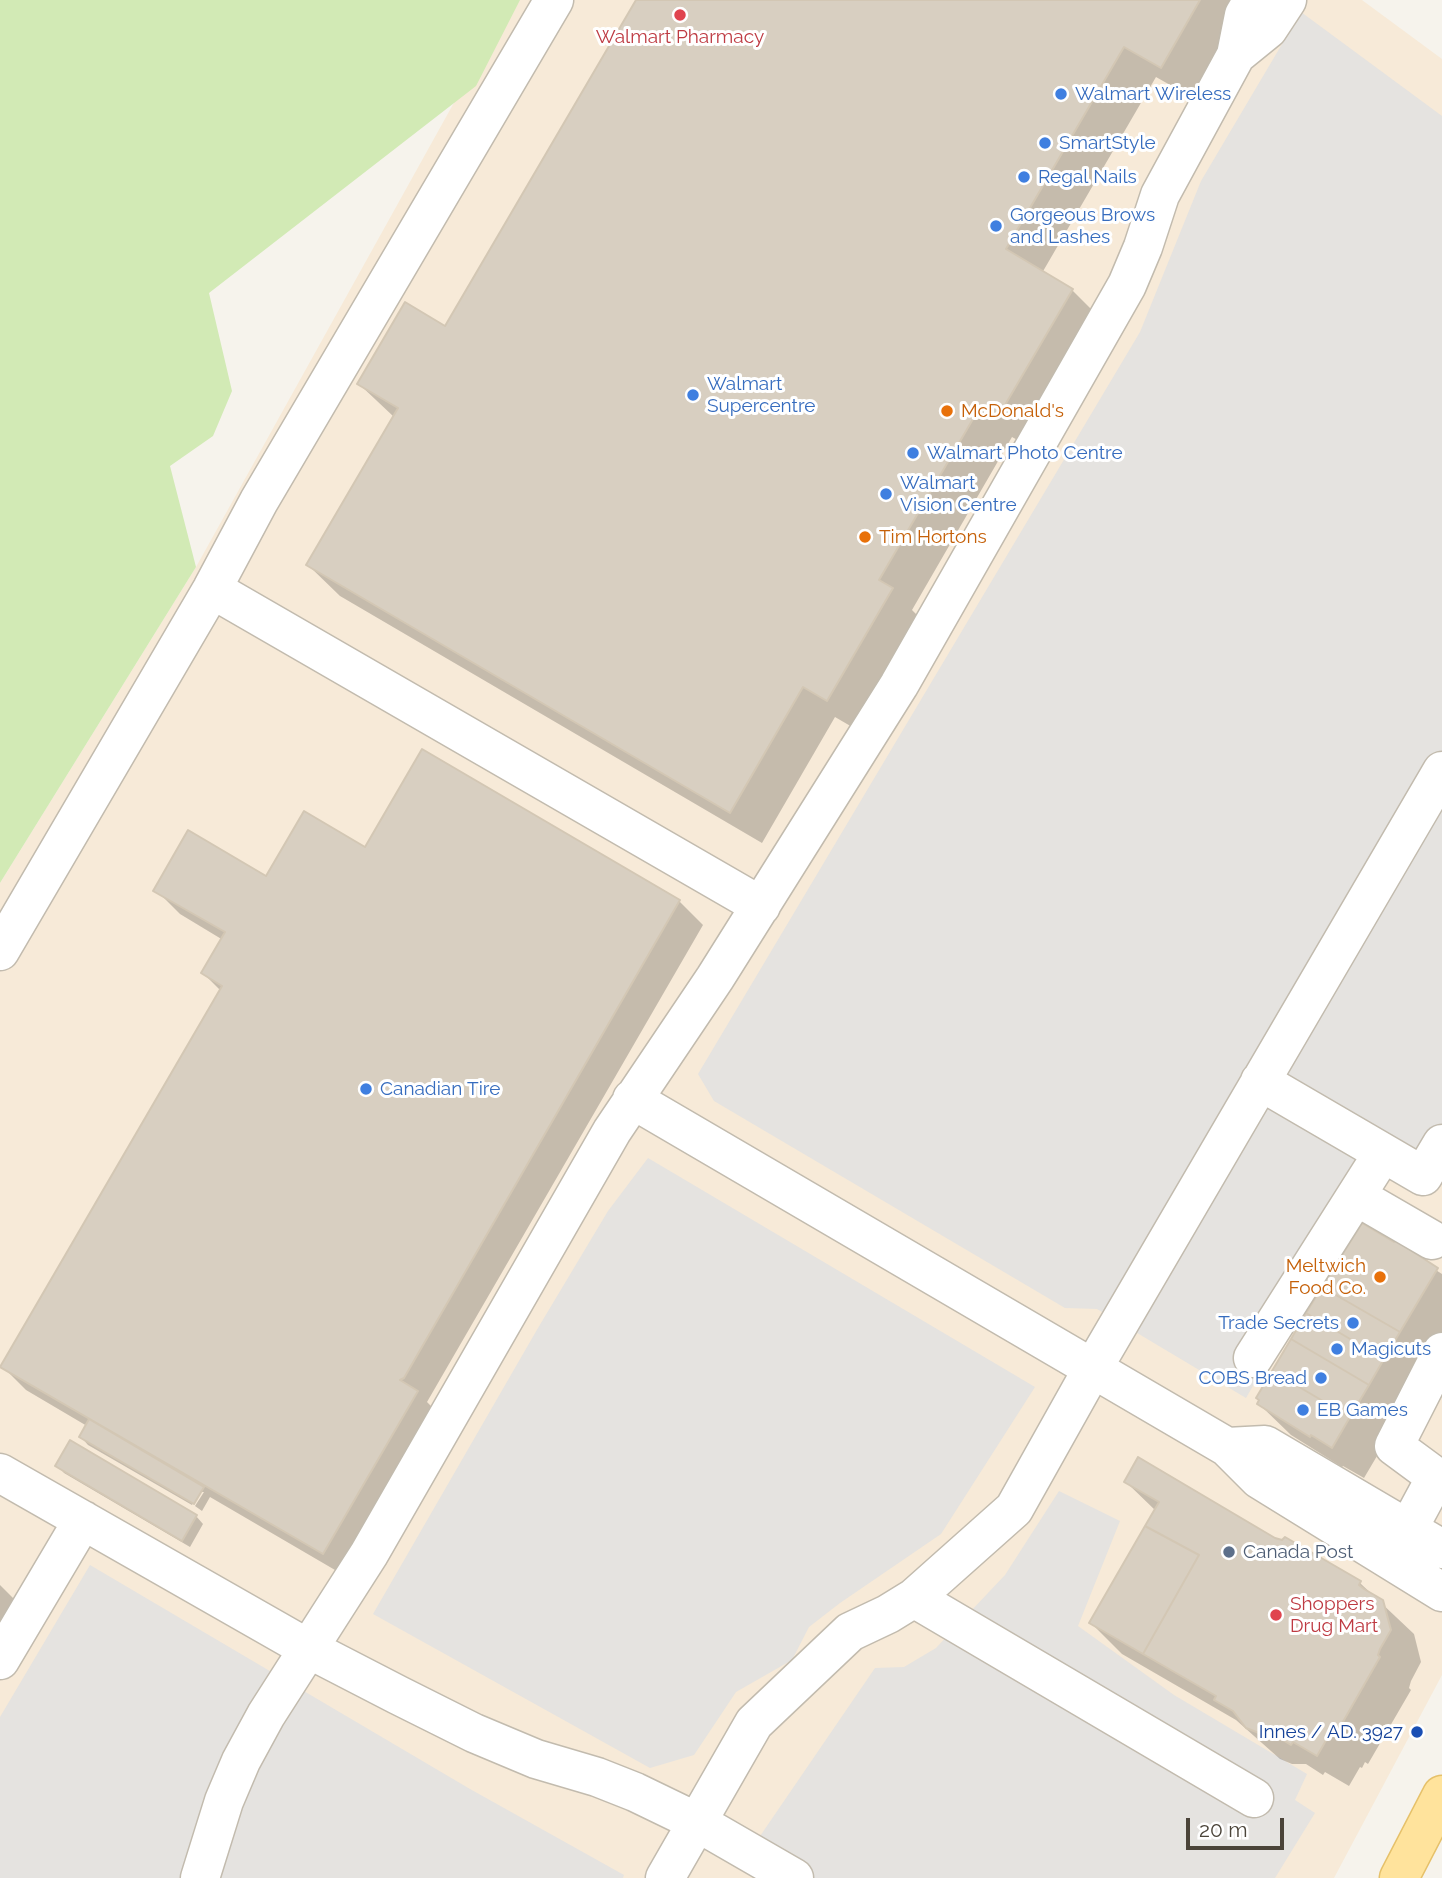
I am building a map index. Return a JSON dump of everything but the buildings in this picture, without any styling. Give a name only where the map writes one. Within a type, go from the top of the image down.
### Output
[{"type":"main road","points":[[1399,1878],[1442,1795]]},
{"type":"lane","points":[[0,951],[212,589],[259,501],[554,0]]},
{"type":"lane","points":[[200,1878],[224,1801],[241,1761],[279,1692],[369,1554],[632,1099],[761,906],[899,685],[1127,285],[1160,195],[1236,55],[1244,15],[1253,0]]},
{"type":"lane","points":[[1236,55],[1268,29],[1287,0]]},
{"type":"lane","points":[[212,589],[761,906]]},
{"type":"lane","points":[[665,1878],[754,1723],[850,1632],[914,1598],[1014,1509],[1260,1080],[1442,771]]},
{"type":"lane","points":[[1260,1080],[1432,1182],[1442,1144]]},
{"type":"lane","points":[[632,1099],[1227,1447],[1259,1479],[1442,1591]]},
{"type":"lane","points":[[1253,1358],[1382,1153]]},
{"type":"lane","points":[[1356,1196],[1432,1240]]},
{"type":"lane","points":[[1408,1529],[1439,1479],[1394,1446],[1442,1352]]},
{"type":"lane","points":[[1227,1447],[1265,1445],[1442,1549]]},
{"type":"lane","points":[[0,1473],[307,1648],[474,1733],[536,1759],[597,1777],[635,1792],[697,1822],[794,1878]]},
{"type":"lane","points":[[0,1660],[82,1520]]},
{"type":"lane","points":[[914,1598],[1254,1798]]},
{"type":"shaded area","points":[[511,0],[1362,0],[1442,59],[1442,1675],[1334,1878],[0,1878],[0,883],[196,567]]},
{"type":"shaded area","points":[[1301,12],[1442,116],[1442,1157],[1397,1144],[1246,1398],[1097,1309],[1065,1308],[714,1101],[698,1074],[1140,332],[1201,181]]},
{"type":"shaded area","points":[[648,1158],[1035,1387],[941,1534],[809,1627],[792,1660],[736,1692],[694,1755],[650,1768],[373,1614],[608,1211]]},
{"type":"shaded area","points":[[1059,1491],[1120,1521],[1078,1626],[1174,1695],[1307,1774],[1295,1800],[1315,1813],[1275,1878],[765,1878],[743,1861],[875,1668],[904,1667],[936,1648],[1005,1575]]},
{"type":"shaded area","points":[[90,1565],[470,1789],[624,1875],[623,1878],[0,1878],[0,1717]]},
{"type":"green space","points":[[0,0],[520,0],[476,86],[209,293],[232,391],[213,436],[170,466],[196,567],[0,883]]},
{"type":"place","name":"Walmart Pharmacy","points":[[680,15]]},
{"type":"place","name":"Walmart Wireless","points":[[1061,94]]},
{"type":"place","name":"SmartStyle","points":[[1045,143]]},
{"type":"place","name":"Regal Nails","points":[[1024,177]]},
{"type":"place","name":"Gorgeous Brows and Lashes","points":[[996,226]]},
{"type":"place","name":"Walmart Supercentre","points":[[693,395]]},
{"type":"place","name":"McDonald's","points":[[947,411]]},
{"type":"place","name":"Walmart Photo Centre","points":[[913,453]]},
{"type":"place","name":"Walmart Vision Centre","points":[[886,494]]},
{"type":"place","name":"Tim Hortons","points":[[865,537]]},
{"type":"place","name":"Canadian Tire","points":[[366,1089]]},
{"type":"place","name":"Meltwich Food Co.","points":[[1380,1277]]},
{"type":"place","name":"Trade Secrets","points":[[1353,1323]]},
{"type":"place","name":"Magicuts","points":[[1337,1349]]},
{"type":"place","name":"COBS Bread","points":[[1321,1378]]},
{"type":"place","name":"EB Games","points":[[1303,1410]]},
{"type":"place","name":"Canada Post","points":[[1229,1552]]},
{"type":"place","name":"Shoppers Drug Mart","points":[[1276,1615]]},
{"type":"place","name":"Innes / AD. 3927","points":[[1417,1732]]}]
